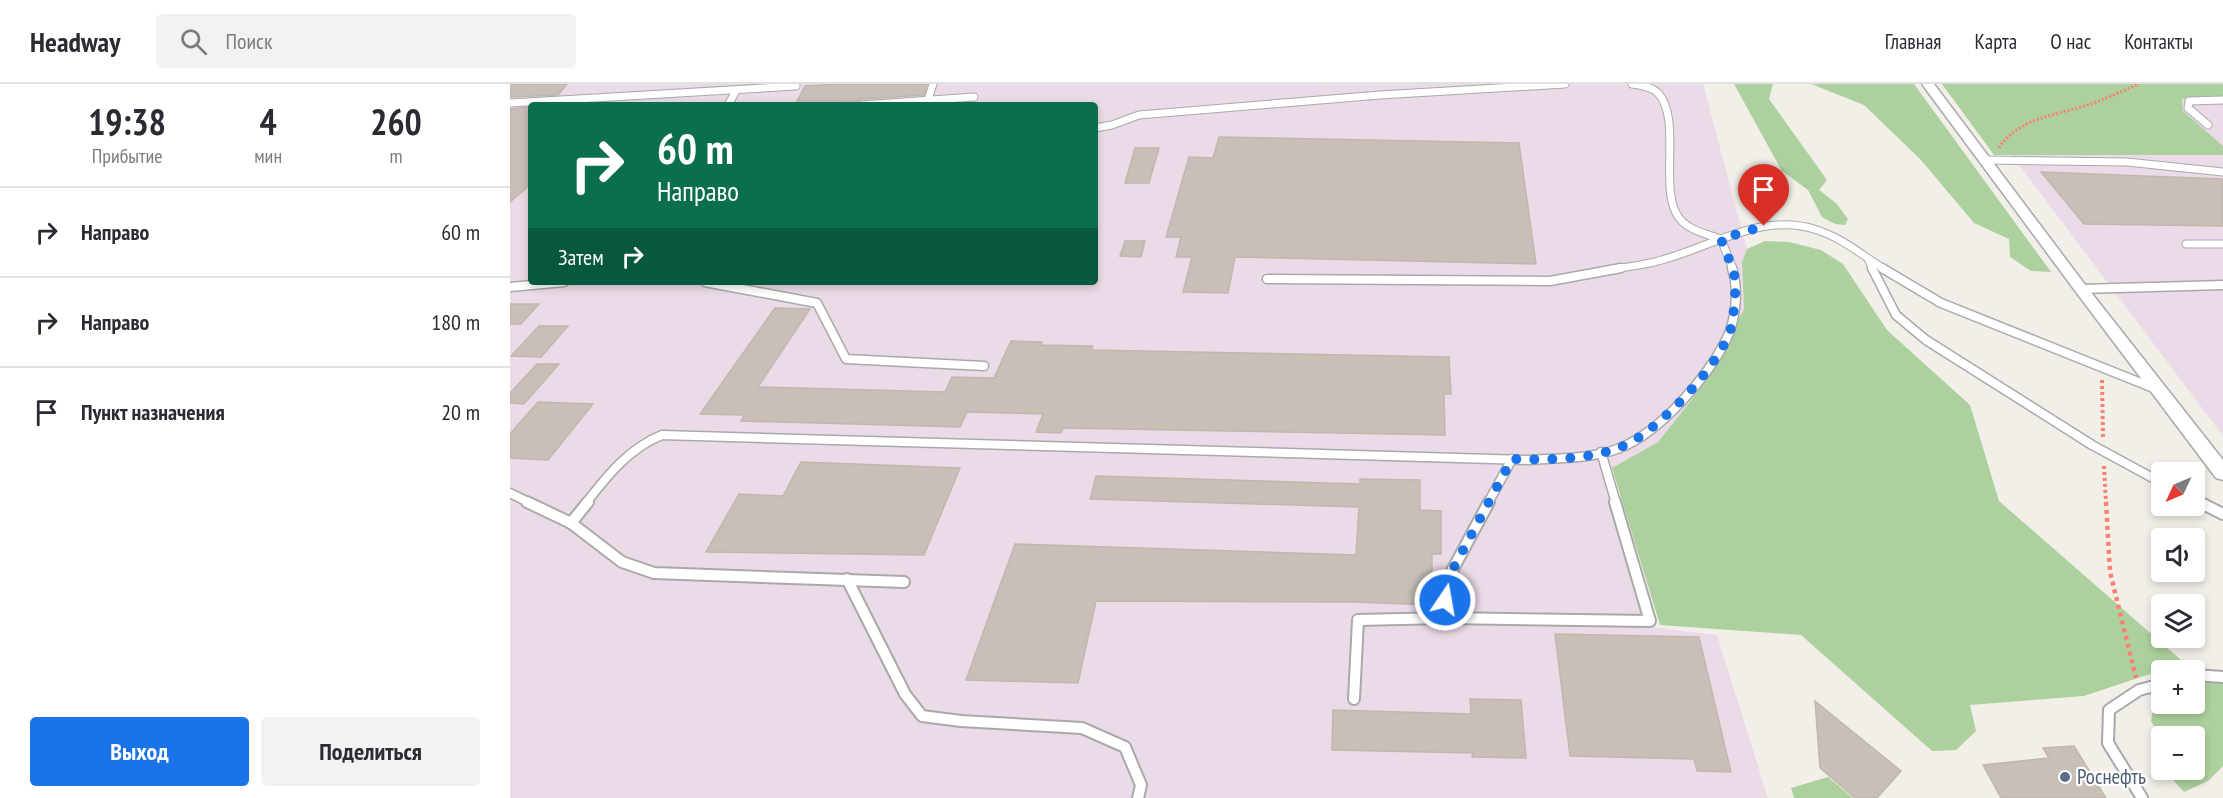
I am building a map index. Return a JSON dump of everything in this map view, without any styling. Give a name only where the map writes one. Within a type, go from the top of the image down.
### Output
[{"type":"street","points":[[1928,84],[1989,160],[2081,289],[2223,473]]},
{"type":"lane","points":[[928,100],[933,84]]},
{"type":"lane","points":[[1379,84],[1380,95]]},
{"type":"lane","points":[[1098,127],[1139,115],[1380,95],[1565,84]]},
{"type":"lane","points":[[571,523],[609,477],[642,443],[662,435],[1512,459],[1585,457],[1621,447],[1644,435],[1699,382],[1731,326],[1735,276],[1721,239],[1691,227],[1677,216],[1671,185],[1666,106],[1657,92],[1632,84]]},
{"type":"lane","points":[[529,102],[796,86]]},
{"type":"lane","points":[[730,102],[736,91]]},
{"type":"lane","points":[[901,102],[974,97]]},
{"type":"lane","points":[[2208,125],[2188,108],[2189,101],[2223,100]]},
{"type":"lane","points":[[510,103],[528,102]]},
{"type":"lane","points":[[1989,160],[2119,162],[2194,167],[2223,172]]},
{"type":"lane","points":[[1267,279],[1550,281],[1659,261],[1749,229],[1778,224],[1796,225],[1835,237],[1906,284],[1941,303],[2159,390]]},
{"type":"lane","points":[[2186,244],[2223,244]]},
{"type":"lane","points":[[1868,259],[1896,315],[1926,340],[2104,452],[2151,477]]},
{"type":"lane","points":[[510,287],[532,285]]},
{"type":"lane","points":[[721,285],[817,303],[846,359],[984,366]]},
{"type":"lane","points":[[2081,289],[2223,285]]},
{"type":"lane","points":[[1354,699],[1358,620],[1445,618],[1650,621],[1601,452]]},
{"type":"lane","points":[[1445,618],[1446,582],[1512,459]]},
{"type":"lane","points":[[510,493],[571,523],[622,562],[654,573],[904,582]]},
{"type":"lane","points":[[2205,505],[2223,514]]},
{"type":"lane","points":[[847,579],[905,694],[922,716],[961,722],[1082,728],[1125,747],[1141,785],[1138,798]]},
{"type":"lane","points":[[2205,676],[2223,677]]},
{"type":"lane","points":[[2142,798],[2108,743],[2109,710],[2139,690],[2151,687]]},
{"type":"path","points":[[1989,160],[2002,141],[2029,122],[2089,104],[2139,84]]},
{"type":"path","points":[[2102,368],[2110,572],[2139,690]]},
{"type":"shaded area","points":[[510,84],[1703,84],[1747,249],[1742,262],[1744,309],[1700,389],[1658,442],[1612,468],[1652,627],[1717,635],[1768,798],[510,798]]},
{"type":"shaded area","points":[[2160,91],[2223,91],[2223,436],[2005,146]]},
{"type":"green space","points":[[1734,84],[1773,84],[1769,99],[1827,180],[1819,190],[1836,203],[1848,219],[1845,225],[1835,224],[1822,217],[1808,190],[1782,171]]},
{"type":"green space","points":[[1811,84],[1914,84],[2051,272],[2031,271],[2010,257],[2009,239],[1974,223],[1921,160],[1864,105]]},
{"type":"green space","points":[[1942,84],[2223,84],[2223,96],[2182,99],[2183,111],[2223,146],[2223,155],[1994,155]]},
{"type":"green space","points":[[1765,241],[1789,242],[1821,250],[1843,264],[1887,330],[1970,405],[1999,501],[2151,634],[2151,648],[2167,648],[2181,660],[2151,660],[2151,674],[2084,696],[1970,705],[1976,731],[1956,750],[1932,751],[1801,635],[1660,625],[1612,468],[1658,442],[1700,389],[1744,309],[1742,262],[1747,249]]},
{"type":"green space","points":[[2205,680],[2223,680],[2223,766],[2208,781],[2184,792],[2173,780],[2205,780],[2205,726],[2154,726],[2151,721],[2152,714],[2205,714]]},
{"type":"green space","points":[[1828,777],[1853,798],[1794,798],[1791,788]]},
{"type":"building","points":[[510,84],[567,84],[558,95],[510,97]]},
{"type":"building","points":[[927,84],[924,95],[861,99],[856,102],[797,102],[805,86]]},
{"type":"building","points":[[528,107],[528,187],[510,202],[510,109]]},
{"type":"building","points":[[1219,137],[1519,143],[1536,264],[1235,257],[1228,293],[1183,292],[1192,257],[1176,257],[1181,237],[1166,237],[1189,157],[1213,158]]},
{"type":"building","points":[[1135,148],[1159,148],[1149,183],[1125,183]]},
{"type":"building","points":[[2041,172],[2223,179],[2223,226],[2084,224]]},
{"type":"building","points":[[1125,241],[1145,241],[1141,257],[1120,256]]},
{"type":"building","points":[[510,304],[539,304],[521,324],[510,324]]},
{"type":"building","points":[[775,308],[810,309],[758,387],[945,392],[952,377],[994,378],[1011,341],[1042,342],[1041,345],[1093,346],[1091,350],[1449,357],[1451,394],[1444,394],[1445,435],[1063,428],[1061,433],[1036,432],[1043,414],[967,412],[960,427],[741,421],[744,415],[700,414]]},
{"type":"building","points":[[539,326],[568,326],[541,357],[511,356]]},
{"type":"building","points":[[537,364],[559,364],[524,404],[510,403],[510,393]]},
{"type":"building","points":[[538,402],[593,404],[548,460],[510,458],[510,434]]},
{"type":"building","points":[[801,462],[960,468],[924,555],[706,552],[739,494],[783,496]]},
{"type":"building","points":[[1096,476],[1360,484],[1360,479],[1420,480],[1420,510],[1441,511],[1441,554],[1432,554],[1432,605],[1353,602],[1096,601],[1078,683],[966,680],[1015,544],[1356,555],[1359,507],[1090,499]]},
{"type":"building","points":[[1555,634],[1699,637],[1731,772],[1697,771],[1694,759],[1570,756]]},
{"type":"building","points":[[1470,699],[1521,700],[1526,758],[1472,757],[1473,753],[1332,750],[1333,710],[1471,714]]},
{"type":"building","points":[[1815,701],[1901,771],[1877,798],[1855,798],[1820,768]]},
{"type":"building","points":[[2074,746],[2106,798],[2001,798],[1983,765],[2049,758],[2043,748]]},
{"type":"place","name":"Роснефть","points":[[2065,777]]},
{"type":"route","points":[[1445,600],[1446,582],[1512,459],[1585,457],[1621,447],[1644,435],[1699,382],[1731,326],[1735,276],[1721,239],[1764,226]]}]
